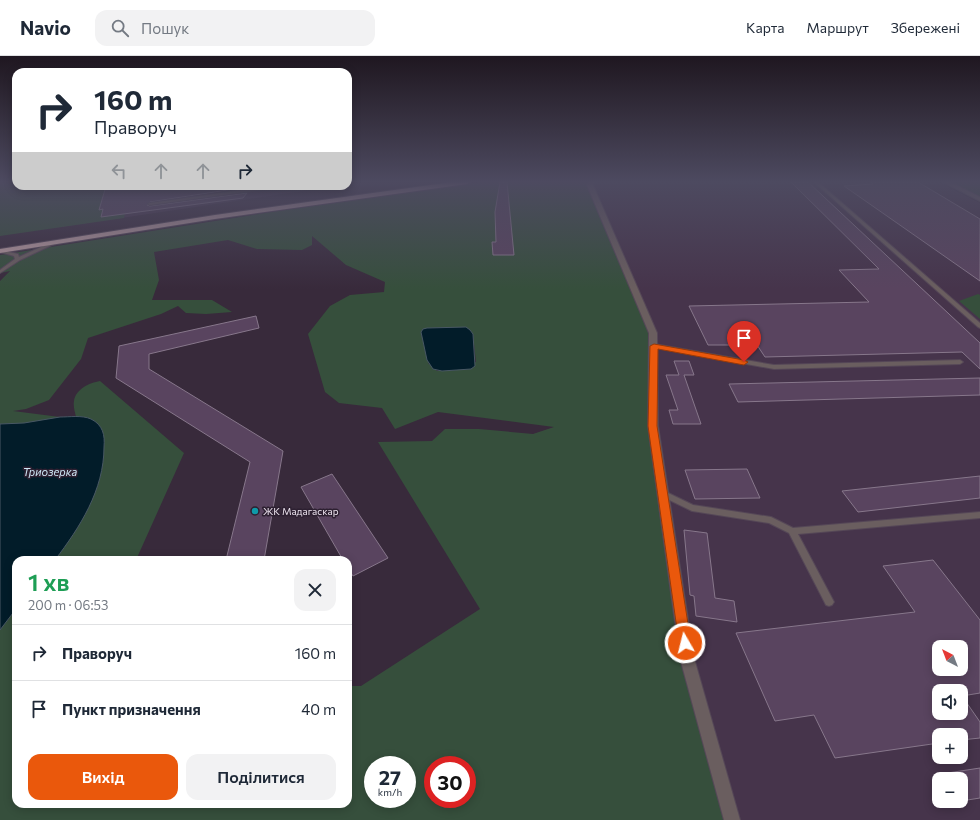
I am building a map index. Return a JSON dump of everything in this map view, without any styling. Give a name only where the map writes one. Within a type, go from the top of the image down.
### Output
[{"type":"highway","points":[[0,243],[169,218]]},
{"type":"highway","points":[[0,251],[214,218]]},
{"type":"street","points":[[604,218],[652,333],[654,346],[653,426],[687,658],[732,820]]},
{"type":"lane","points":[[857,218],[980,326]]},
{"type":"lane","points":[[0,272],[18,259],[56,242]]},
{"type":"lane","points":[[0,251],[16,255],[18,259]]},
{"type":"lane","points":[[654,346],[774,367],[960,362]]},
{"type":"lane","points":[[662,493],[692,508],[771,520],[792,531],[980,515]]},
{"type":"lane","points":[[792,531],[829,602]]},
{"type":"shaded area","points":[[25,218],[123,218],[54,228],[56,225],[0,230]]},
{"type":"shaded area","points":[[599,218],[980,218],[980,820],[732,820],[687,658]]},
{"type":"green space","points":[[0,218],[124,218],[124,218],[0,236]]},
{"type":"green space","points":[[236,218],[606,218],[653,333],[653,426],[687,658],[732,820],[0,820],[0,630],[12,614],[12,808],[352,808],[352,686],[361,686],[480,609],[378,442],[432,441],[445,429],[479,429],[533,434],[554,427],[438,412],[395,429],[382,408],[339,403],[325,392],[308,334],[330,306],[350,295],[384,292],[385,282],[346,265],[312,236],[312,245],[302,250],[257,249],[228,240],[154,252],[159,280],[152,300],[212,300],[232,312],[206,314],[186,313],[178,306],[161,314],[88,338],[81,359],[49,400],[26,409],[13,411],[60,417],[76,417],[74,403],[77,393],[87,385],[100,381],[184,453],[138,556],[58,556],[65,546],[0,430],[0,281],[10,271],[0,273],[0,255]],"holes":[[[470,330],[473,334],[476,362],[437,371],[428,363]]]},
{"type":"green space","points":[[978,294],[980,295],[980,319],[959,301]]},
{"type":"water","points":[[466,327],[473,334],[475,366],[471,369],[442,371],[433,369],[427,360],[421,332],[423,329]]},
{"type":"water","name":"Триозерка","points":[[60,417],[80,417],[95,421],[101,427],[103,434],[103,463],[100,478],[89,507],[58,556],[12,556],[12,614],[0,630],[0,424],[24,423]]},
{"type":"building","points":[[495,218],[510,218],[514,255],[493,255],[492,242],[496,242]]},
{"type":"building","points":[[827,218],[846,218],[980,343],[980,369],[962,352],[765,357],[757,345],[708,345],[689,306],[869,302],[839,270],[879,269]]},
{"type":"building","points":[[889,218],[978,218],[980,219],[980,281]]},
{"type":"building","name":"ЖК Мадагаскар","points":[[256,316],[259,328],[149,354],[149,369],[283,451],[265,556],[227,556],[250,462],[116,378],[119,346]]},
{"type":"building","points":[[674,361],[689,361],[694,375],[684,375],[701,424],[673,424],[669,410],[678,410],[666,375],[679,375]]},
{"type":"building","points":[[980,378],[980,395],[738,402],[729,384]]},
{"type":"building","points":[[747,469],[760,498],[695,499],[685,470]]},
{"type":"building","name":"ЖК Мадагаскар","points":[[332,474],[388,558],[353,576],[352,556],[341,556],[301,487]]},
{"type":"building","points":[[980,476],[980,498],[858,512],[842,491]]},
{"type":"building","points":[[684,530],[707,533],[715,598],[734,601],[737,622],[696,616],[694,596],[690,595]]},
{"type":"building","points":[[933,560],[980,620],[980,693],[968,695],[968,684],[932,684],[932,720],[968,720],[968,705],[980,722],[980,738],[968,739],[968,728],[932,728],[932,744],[835,758],[814,715],[775,721],[736,633],[915,612],[883,566]]},
{"type":"building","points":[[980,768],[980,798],[968,800],[968,772],[954,772]]},
{"type":"place","name":"ЖК Мадагаскар","points":[[255,511]]},
{"type":"route","points":[[685,643],[653,426],[654,346],[744,362]]}]
